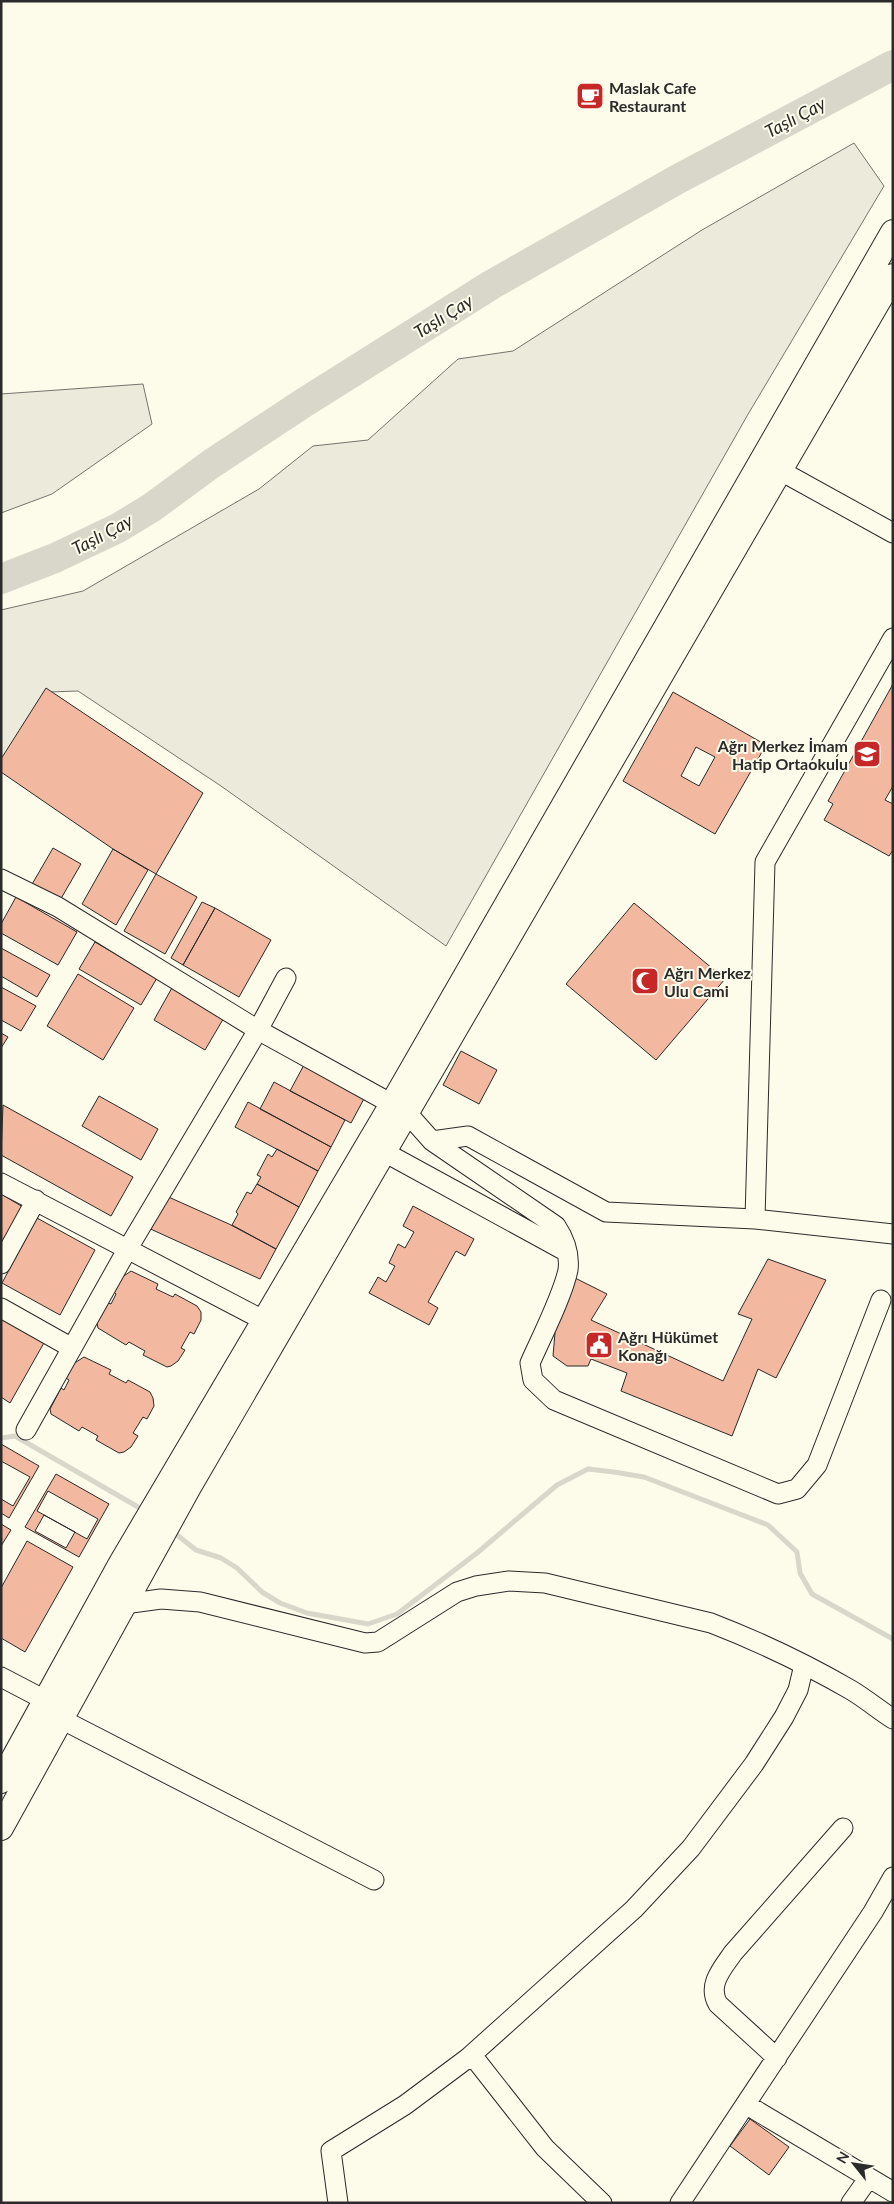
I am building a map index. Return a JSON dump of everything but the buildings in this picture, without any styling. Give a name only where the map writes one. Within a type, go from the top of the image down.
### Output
[{"type":"main road","points":[[179,1484],[386,1152],[400,1109],[893,232]]},
{"type":"main road","points":[[1,1781],[45,1700],[130,1570],[179,1484],[265,1321],[400,1109],[893,276]]},
{"type":"main road","points":[[1,1828],[124,1604],[130,1570]]},
{"type":"street","points":[[779,470],[893,533]]},
{"type":"street","points":[[756,1219],[765,862],[893,638]]},
{"type":"street","points":[[1,880],[58,907],[258,1030],[400,1109],[432,1141],[556,1226],[563,1236],[567,1252],[568,1269],[530,1364],[533,1380],[554,1400],[778,1494],[797,1489],[817,1465],[881,1300]]},
{"type":"street","points":[[26,1430],[127,1250],[258,1030],[286,978]]},
{"type":"street","points":[[432,1141],[468,1136],[606,1212],[756,1219],[893,1234]]},
{"type":"street","points":[[386,1152],[567,1252]]},
{"type":"street","points":[[1,1183],[265,1321]]},
{"type":"street","points":[[1,1264],[36,1200]]},
{"type":"street","points":[[1,1308],[72,1348]]},
{"type":"street","points":[[124,1604],[161,1599],[200,1602],[365,1643],[378,1642],[456,1592],[476,1586],[509,1581],[545,1583],[711,1623],[772,1648],[853,1691],[893,1719]]},
{"type":"street","points":[[338,2203],[331,2151],[406,2105],[472,2055],[634,1909],[691,1848],[754,1764],[784,1717],[798,1690],[804,1665]]},
{"type":"street","points":[[1,1677],[45,1700]]},
{"type":"street","points":[[61,1719],[374,1880]]},
{"type":"street","points":[[777,2058],[718,2004],[713,1996],[713,1988],[733,1953],[843,1828]]},
{"type":"street","points":[[680,2203],[747,2105],[873,1912],[893,1877]]},
{"type":"street","points":[[472,2055],[545,2148],[602,2203]]},
{"type":"street","points":[[747,2105],[868,2179],[893,2192]]},
{"type":"street","points":[[851,2203],[868,2179]]},
{"type":"shaded area","points":[[854,143],[884,186],[747,416],[446,946],[221,786],[78,691],[49,692],[1,765],[1,610],[83,591],[259,489],[313,446],[368,440],[458,359],[513,351],[702,230]]},
{"type":"shaded area","points":[[143,384],[152,424],[52,494],[1,513],[1,394]]},
{"type":"waterway","name":"Taşlı Çay","points":[[1,579],[55,558],[118,528],[151,508],[211,464],[305,402],[491,285],[678,179],[893,65]]},
{"type":"waterway","points":[[1,1438],[15,1436],[145,1511]]},
{"type":"waterway","points":[[172,1531],[196,1550],[221,1558],[237,1568],[262,1592],[280,1603],[307,1613],[368,1624],[397,1614],[477,1553],[557,1485],[588,1469],[614,1472],[644,1477],[768,1525],[797,1552],[800,1573],[812,1594],[893,1639]]},
{"type":"place","name":"Maslak Cafe Restaurant","points":[[590,96]]},
{"type":"place","name":"Ağrı Merkez İmam Hatip Ortaokulu","points":[[867,754]]},
{"type":"place","name":"Ağrı Merkez Ulu Cami","points":[[645,981]]},
{"type":"place","name":"Ağrı Hükümet Konağı","points":[[599,1345]]}]
